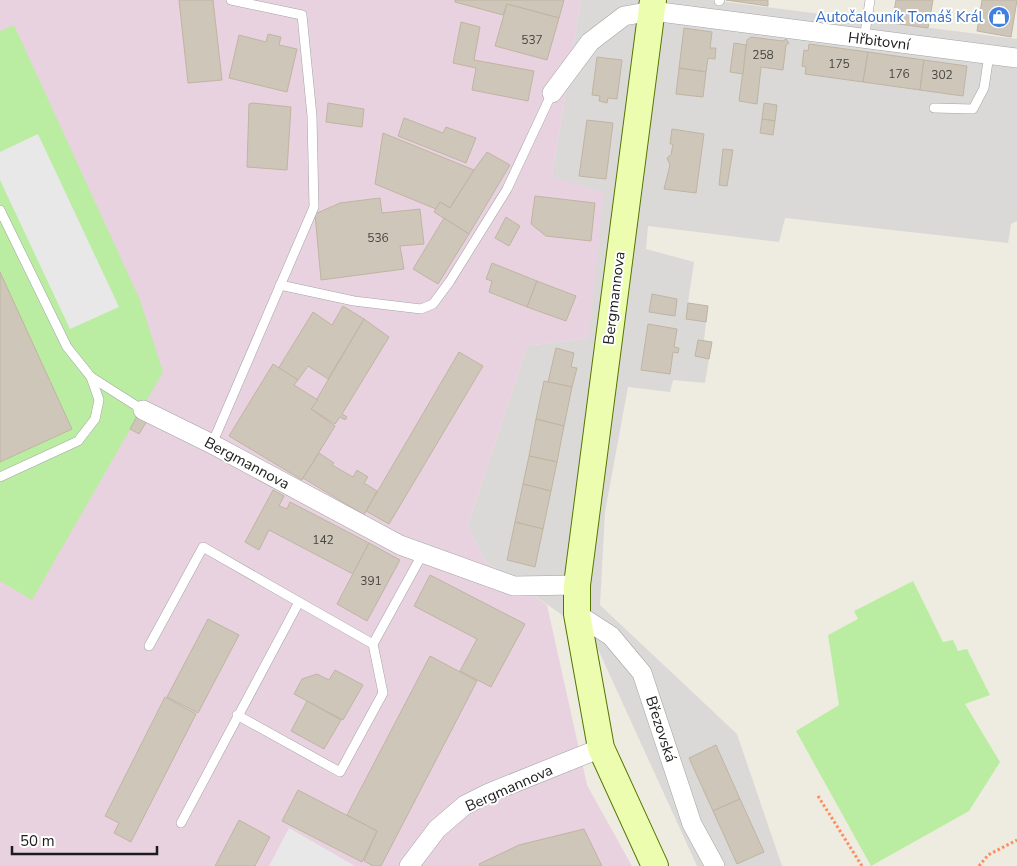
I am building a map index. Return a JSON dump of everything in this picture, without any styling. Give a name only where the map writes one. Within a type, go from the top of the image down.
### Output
[{"type":"street","name":"Hřbitovní","points":[[653,6],[864,40],[1017,58]]},
{"type":"street","points":[[552,93],[590,42],[624,16],[653,6]]},
{"type":"street","name":"Bergmannova","points":[[653,6],[576,585],[577,614],[601,748],[655,866]]},
{"type":"street","name":"Bergmannova","points":[[143,410],[212,444],[400,545],[514,586],[576,585]]},
{"type":"street","name":"Březovská","points":[[577,614],[610,636],[642,673],[692,824],[715,866]]},
{"type":"street","name":"Bergmannova","points":[[409,866],[437,829],[465,805],[489,793],[601,748]]},
{"type":"lane","points":[[212,444],[314,207],[312,116],[302,15],[231,0]]},
{"type":"lane","points":[[864,40],[870,0]]},
{"type":"lane","points":[[934,108],[973,109],[984,88],[989,55]]},
{"type":"lane","points":[[280,285],[354,300],[421,309],[433,304],[450,281],[507,189],[552,93]]},
{"type":"lane","points":[[0,210],[67,347],[91,377],[143,410]]},
{"type":"lane","points":[[0,477],[78,441],[95,419],[99,400],[91,377]]},
{"type":"lane","points":[[150,646],[203,547],[373,644]]},
{"type":"lane","points":[[237,715],[340,772],[383,693],[373,644],[422,553]]},
{"type":"lane","points":[[181,823],[299,602]]},
{"type":"path","points":[[818,796],[862,866]]},
{"type":"path","points":[[978,866],[988,855],[1017,840]]},
{"type":"shaded area","points":[[0,0],[581,0],[552,177],[604,192],[589,338],[527,346],[468,525],[485,561],[547,605],[587,785],[632,866],[0,866]]},
{"type":"shaded area","points":[[581,0],[712,0],[1017,39],[1017,221],[1011,224],[1008,243],[785,218],[779,242],[648,226],[646,249],[694,262],[688,303],[708,306],[704,340],[712,342],[705,383],[673,380],[670,392],[628,387],[605,512],[600,605],[737,734],[782,866],[697,866],[592,636],[485,561],[468,525],[527,346],[588,338],[552,177]]},
{"type":"shaded area","points":[[38,134],[119,307],[70,329],[0,180],[0,152]]},
{"type":"shaded area","points":[[289,828],[355,866],[269,866]]},
{"type":"green space","points":[[14,25],[140,300],[163,372],[32,600],[0,581],[0,31]]},
{"type":"green space","points":[[913,581],[943,642],[953,640],[958,651],[967,649],[990,695],[965,704],[1000,762],[969,811],[871,866],[796,731],[839,705],[828,635],[858,619],[854,611]]},
{"type":"building","points":[[179,0],[213,0],[222,80],[188,83]]},
{"type":"building","points":[[455,0],[564,0],[559,18],[507,4],[503,15],[455,2]]},
{"type":"building","points":[[726,0],[768,0],[768,6]]},
{"type":"building","points":[[896,0],[933,0],[928,28],[892,23]]},
{"type":"building","points":[[982,0],[1017,0],[1011,37],[977,31]]},
{"type":"building","points":[[507,4],[559,18],[547,60],[495,46]]},
{"type":"building","points":[[461,22],[480,27],[474,60],[534,71],[528,101],[472,90],[476,68],[453,63]]},
{"type":"building","points":[[684,28],[712,32],[710,48],[716,48],[715,59],[708,58],[706,72],[679,68]]},
{"type":"building","points":[[268,34],[281,37],[279,45],[297,49],[287,92],[229,78],[239,35],[266,42]]},
{"type":"building","points":[[751,37],[783,41],[786,39],[789,43],[786,45],[783,70],[761,67],[757,104],[739,101],[747,40]]},
{"type":"building","points":[[734,43],[746,45],[743,74],[730,72]]},
{"type":"building","points":[[809,44],[868,52],[863,82],[805,74],[806,67],[802,66],[804,50],[808,51]]},
{"type":"building","points":[[868,52],[924,60],[920,90],[863,82]]},
{"type":"building","points":[[597,57],[622,60],[617,99],[608,98],[607,103],[599,101],[600,96],[592,95]]},
{"type":"building","points":[[924,60],[967,66],[963,96],[920,90]]},
{"type":"building","points":[[679,68],[706,72],[703,97],[676,94]]},
{"type":"building","points":[[328,103],[364,109],[362,127],[326,122]]},
{"type":"building","points":[[764,103],[777,105],[775,121],[762,119]]},
{"type":"building","points":[[249,104],[291,107],[287,170],[247,167]]},
{"type":"building","points":[[404,118],[443,133],[446,127],[476,138],[466,163],[398,136]]},
{"type":"building","points":[[762,119],[775,121],[773,135],[760,133]]},
{"type":"building","points":[[587,120],[613,123],[606,179],[579,176]]},
{"type":"building","points":[[672,129],[704,134],[696,193],[664,189],[670,165],[667,158],[671,155],[673,144],[670,144]]},
{"type":"building","points":[[383,133],[474,170],[450,208],[440,202],[436,209],[375,184]]},
{"type":"building","points":[[723,149],[733,150],[727,186],[719,185]]},
{"type":"building","points":[[487,152],[510,165],[469,234],[434,212],[440,202],[450,208]]},
{"type":"building","points":[[535,196],[595,203],[591,241],[546,236],[531,224]]},
{"type":"building","points":[[380,198],[382,213],[420,209],[424,244],[400,246],[404,269],[321,280],[315,214],[340,203]]},
{"type":"building","points":[[506,217],[520,226],[509,246],[495,238]]},
{"type":"building","points":[[444,218],[469,234],[438,284],[413,269]]},
{"type":"building","points":[[492,263],[537,281],[527,307],[489,292],[492,281],[486,279]]},
{"type":"building","points":[[0,272],[72,429],[0,462]]},
{"type":"building","points":[[537,281],[576,296],[566,321],[527,307]]},
{"type":"building","points":[[652,294],[677,299],[675,316],[649,312]]},
{"type":"building","points":[[688,303],[708,306],[706,322],[686,319]]},
{"type":"building","points":[[343,306],[364,319],[328,379],[308,366],[298,380],[278,369],[313,312],[332,325]]},
{"type":"building","points":[[364,319],[389,337],[342,414],[347,417],[345,420],[340,417],[335,424],[311,409]]},
{"type":"building","points":[[648,324],[677,329],[674,347],[679,348],[678,353],[673,352],[670,374],[641,370]]},
{"type":"building","points":[[698,340],[712,342],[709,359],[695,356]]},
{"type":"building","points":[[556,348],[574,353],[571,367],[577,368],[572,387],[548,382]]},
{"type":"building","points":[[459,352],[483,366],[389,524],[366,511]]},
{"type":"building","points":[[273,364],[298,380],[294,385],[318,400],[311,409],[335,426],[302,480],[229,436]]},
{"type":"building","points":[[544,381],[572,387],[564,426],[536,419]]},
{"type":"building","points":[[137,416],[147,421],[139,434],[130,429]]},
{"type":"building","points":[[536,419],[564,426],[557,462],[529,456]]},
{"type":"building","points":[[319,453],[334,463],[332,465],[353,477],[357,470],[368,477],[364,483],[377,491],[364,515],[303,478]]},
{"type":"building","points":[[529,456],[557,462],[551,491],[523,484]]},
{"type":"building","points":[[523,484],[551,491],[543,529],[515,522]]},
{"type":"building","points":[[273,490],[284,496],[279,506],[287,509],[290,502],[369,543],[353,574],[269,530],[259,550],[245,542]]},
{"type":"building","points":[[515,522],[543,529],[535,567],[507,560]]},
{"type":"building","points":[[369,543],[400,560],[367,621],[337,604]]},
{"type":"building","points":[[430,575],[525,624],[491,687],[460,671],[477,639],[414,606]]},
{"type":"building","points":[[208,619],[239,635],[198,713],[167,697]]},
{"type":"building","points":[[430,656],[477,681],[381,866],[373,866],[364,861],[377,831],[347,815]]},
{"type":"building","points":[[335,670],[363,685],[343,720],[294,694],[302,679],[317,674],[329,680]]},
{"type":"building","points":[[165,697],[196,714],[131,842],[114,833],[119,823],[105,816]]},
{"type":"building","points":[[307,701],[341,720],[324,749],[291,731]]},
{"type":"building","points":[[716,745],[740,799],[713,811],[689,758]]},
{"type":"building","points":[[298,790],[377,831],[362,862],[282,821]]},
{"type":"building","points":[[740,799],[764,852],[737,864],[713,811]]},
{"type":"building","points":[[239,820],[270,837],[255,866],[215,866]]},
{"type":"building","points":[[584,829],[602,866],[480,866],[479,864],[519,845]]},
{"type":"place","name":"Autočalouník Tomáš Král","points":[[999,17]]}]
